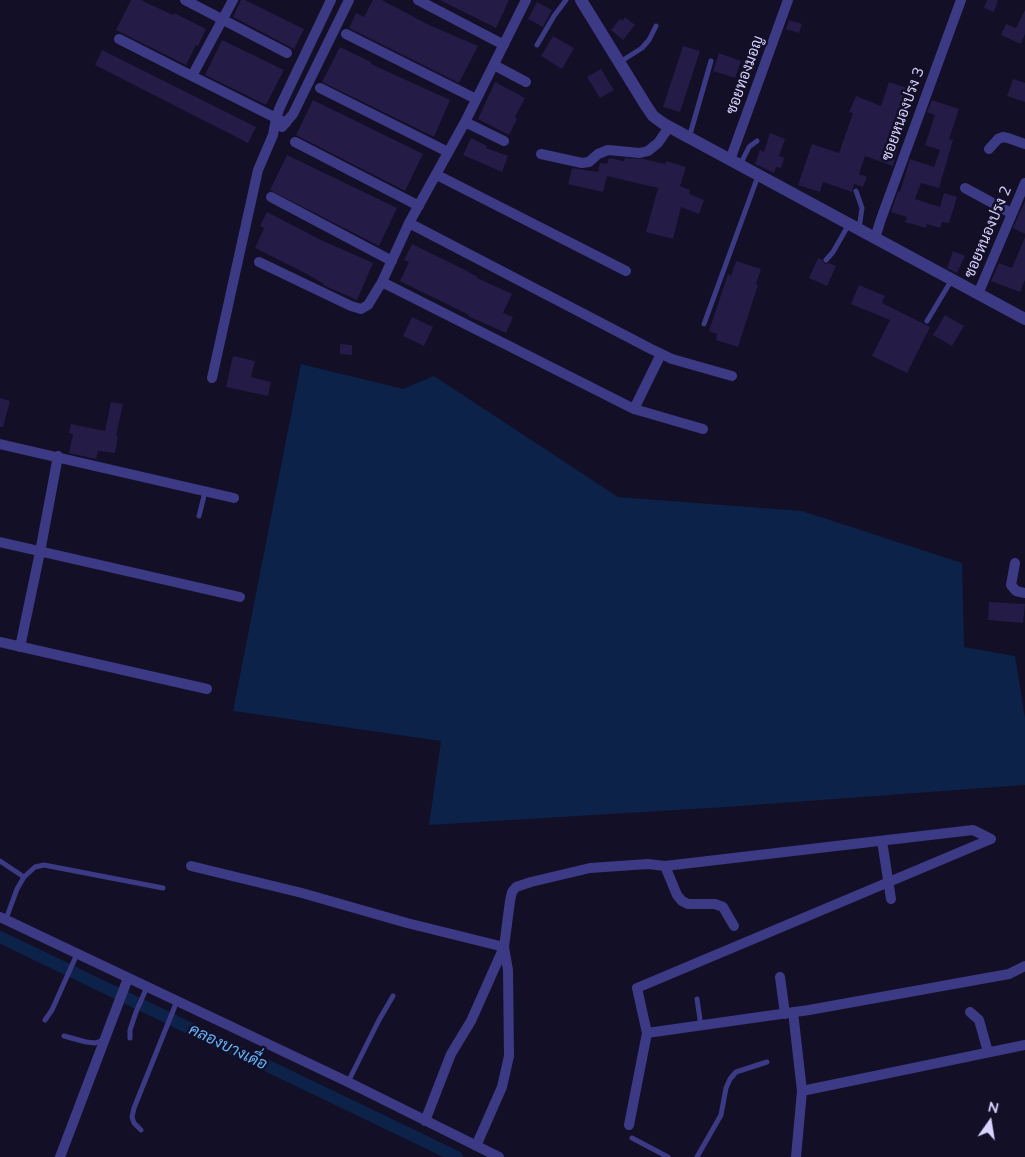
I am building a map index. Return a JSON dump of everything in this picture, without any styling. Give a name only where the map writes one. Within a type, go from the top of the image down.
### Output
[{"type":"street","points":[[185,0],[287,53]]},
{"type":"street","points":[[192,76],[224,20],[233,0]]},
{"type":"street","points":[[212,378],[255,182],[264,154],[273,135],[276,118],[331,0]]},
{"type":"street","points":[[273,135],[286,124],[293,114],[348,0]]},
{"type":"street","points":[[418,0],[504,45]]},
{"type":"street","points":[[259,262],[351,306],[361,309],[368,305],[382,282],[409,224],[465,122],[526,0]]},
{"type":"street","points":[[581,0],[653,116],[669,127],[758,176],[875,238],[948,284],[978,294],[1025,319]]},
{"type":"street","name":"ซอยทองมอญ","points":[[735,163],[788,0]]},
{"type":"street","name":"ซอยหนองปรง 3","points":[[875,238],[961,0]]},
{"type":"street","points":[[346,34],[476,98]]},
{"type":"street","points":[[119,40],[286,124]]},
{"type":"street","points":[[312,40],[326,47]]},
{"type":"street","points":[[494,65],[526,82]]},
{"type":"street","points":[[320,88],[448,152]]},
{"type":"street","points":[[465,122],[504,141]]},
{"type":"street","points":[[541,154],[582,163],[590,162],[598,154],[608,150],[640,153],[648,151],[658,142],[669,127]]},
{"type":"street","points":[[989,149],[1003,137],[1025,144]]},
{"type":"street","points":[[294,142],[419,206]]},
{"type":"street","points":[[437,175],[626,271]]},
{"type":"street","name":"ซอยหนองปรง 2","points":[[978,294],[1025,183]]},
{"type":"street","points":[[965,188],[987,202],[1012,213]]},
{"type":"street","points":[[271,197],[392,261]]},
{"type":"street","points":[[409,224],[661,354],[672,359],[732,376]]},
{"type":"street","points":[[382,282],[634,409],[703,429]]},
{"type":"street","points":[[634,409],[661,354]]},
{"type":"street","points":[[0,444],[234,498]]},
{"type":"street","points":[[20,647],[58,456]]},
{"type":"street","points":[[0,542],[240,598]]},
{"type":"street","points":[[1014,563],[1011,585],[1016,591],[1025,593]]},
{"type":"street","points":[[0,642],[207,689]]},
{"type":"street","points":[[425,1121],[451,1054],[471,1021],[504,947],[510,901],[512,892],[516,887],[590,868],[648,864],[666,866],[973,830],[992,839],[637,988],[647,1034],[629,1126]]},
{"type":"street","points":[[882,842],[891,898]]},
{"type":"street","points":[[191,866],[302,893],[407,923],[504,947]]},
{"type":"street","points":[[666,866],[677,895],[682,900],[688,904],[715,904],[723,907],[734,926]]},
{"type":"street","points":[[3,918],[75,958],[128,978],[348,1082],[499,1157]]},
{"type":"street","points":[[476,1146],[502,1087],[509,1056],[508,970],[504,947]]},
{"type":"street","points":[[647,1034],[789,1013],[1010,974],[1025,966]]},
{"type":"street","points":[[780,977],[789,1013],[802,1091],[796,1157]]},
{"type":"street","points":[[60,1157],[128,978]]},
{"type":"street","points":[[970,1012],[979,1020],[988,1052]]},
{"type":"street","points":[[802,1091],[1025,1044]]},
{"type":"lane","points":[[537,45],[566,0]]},
{"type":"lane","points":[[620,63],[642,48],[649,40],[656,26]]},
{"type":"lane","points":[[689,138],[711,61]]},
{"type":"lane","points":[[735,163],[749,147],[758,141]]},
{"type":"lane","points":[[704,324],[758,176]]},
{"type":"lane","points":[[826,260],[854,227],[862,208],[856,191]]},
{"type":"lane","points":[[927,321],[948,284]]},
{"type":"lane","points":[[199,516],[205,491]]},
{"type":"lane","points":[[0,861],[24,877]]},
{"type":"lane","points":[[3,918],[24,877],[35,867],[44,865],[163,888]]},
{"type":"lane","points":[[45,1020],[52,1010],[75,958]]},
{"type":"lane","points":[[130,1038],[130,1030],[136,1012],[147,987]]},
{"type":"lane","points":[[348,1082],[393,996]]},
{"type":"lane","points":[[697,999],[701,1026]]},
{"type":"lane","points":[[141,1130],[134,1124],[132,1117],[134,1108],[177,1001]]},
{"type":"lane","points":[[64,1036],[95,1043],[104,1040]]},
{"type":"lane","points":[[697,1157],[721,1115],[726,1088],[730,1079],[736,1072],[767,1062]]},
{"type":"lane","points":[[632,1138],[668,1157]]},
{"type":"water","points":[[301,364],[403,389],[434,376],[618,497],[802,511],[962,563],[964,647],[1015,656],[1025,718],[1025,785],[726,807],[429,825],[441,741],[233,711]]},
{"type":"building","points":[[131,0],[141,0],[173,15],[174,13],[206,29],[186,65],[116,30]]},
{"type":"building","points":[[241,0],[245,0],[304,29],[294,49],[233,17]]},
{"type":"building","points":[[373,0],[382,0],[429,25],[478,46],[459,83],[349,28],[356,13],[364,17]]},
{"type":"building","points":[[440,0],[509,0],[496,28]]},
{"type":"building","points":[[987,0],[998,0],[994,12],[984,8]]},
{"type":"building","points":[[537,2],[552,10],[543,27],[528,19]]},
{"type":"building","points":[[1025,10],[1025,34],[1021,44],[1001,35],[1006,24],[1016,28]]},
{"type":"building","points":[[625,17],[635,25],[623,40],[611,30],[620,19],[623,21]]},
{"type":"building","points":[[789,20],[802,24],[799,33],[786,29]]},
{"type":"building","points":[[553,36],[574,48],[562,69],[541,56]]},
{"type":"building","points":[[222,40],[284,70],[266,105],[205,75]]},
{"type":"building","points":[[683,46],[700,51],[680,112],[663,107]]},
{"type":"building","points":[[340,47],[371,62],[371,64],[450,100],[434,137],[322,82]]},
{"type":"building","points":[[102,50],[256,127],[248,143],[95,65]]},
{"type":"building","points":[[719,53],[741,61],[735,78],[713,71]]},
{"type":"building","points":[[601,69],[614,90],[600,98],[587,77]]},
{"type":"building","points":[[1013,79],[1025,83],[1025,102],[1007,96]]},
{"type":"building","points":[[495,82],[525,98],[515,117],[517,119],[509,135],[478,119]]},
{"type":"building","points":[[889,82],[913,90],[906,108],[903,107],[894,133],[901,135],[893,166],[865,156],[859,174],[867,177],[863,187],[854,184],[852,192],[823,182],[820,192],[798,185],[812,144],[839,153],[853,113],[849,112],[856,96],[881,106]]},
{"type":"building","points":[[313,100],[423,154],[405,191],[296,135]]},
{"type":"building","points":[[932,100],[959,109],[949,139],[953,140],[939,188],[921,183],[915,199],[940,207],[944,193],[957,197],[949,223],[942,222],[940,228],[927,224],[926,228],[905,222],[907,217],[891,212],[898,191],[900,192],[910,159],[934,167],[940,150],[925,145],[935,115],[927,112]]},
{"type":"building","points":[[770,133],[785,139],[779,156],[784,158],[781,168],[776,167],[774,173],[755,164],[760,150],[764,152]]},
{"type":"building","points":[[471,138],[487,146],[486,148],[508,156],[502,172],[463,155]]},
{"type":"building","points":[[287,155],[397,208],[379,246],[270,190]]},
{"type":"building","points":[[609,158],[624,161],[625,158],[644,159],[665,164],[666,161],[686,167],[680,186],[690,190],[689,194],[704,200],[699,214],[681,207],[673,239],[646,232],[658,188],[607,176],[603,192],[568,184],[572,168],[598,172],[600,163],[607,164]]},
{"type":"building","points":[[1025,201],[1025,234],[1013,228]]},
{"type":"building","points":[[267,212],[321,240],[373,263],[357,300],[323,285],[307,274],[255,248],[264,228],[260,226]]},
{"type":"building","points":[[1025,237],[1025,280],[1020,292],[991,281],[999,263],[1012,268]]},
{"type":"building","points":[[412,244],[512,294],[503,313],[513,317],[506,333],[400,281],[409,262],[404,260]]},
{"type":"building","points":[[953,251],[965,256],[957,273],[947,268]]},
{"type":"building","points":[[818,258],[825,264],[829,263],[836,266],[827,286],[809,278]]},
{"type":"building","points":[[736,261],[761,269],[756,284],[758,285],[738,347],[716,340],[717,334],[709,331],[728,274],[731,276]]},
{"type":"building","points":[[859,285],[885,296],[882,303],[930,327],[907,373],[872,356],[890,320],[851,304]]},
{"type":"building","points":[[945,315],[964,326],[952,346],[933,335]]},
{"type":"building","points":[[412,317],[433,327],[424,346],[403,336]]},
{"type":"building","points":[[340,344],[352,345],[352,355],[340,354]]},
{"type":"building","points":[[233,356],[255,361],[251,377],[271,382],[268,396],[226,387]]},
{"type":"building","points":[[0,398],[10,401],[3,427],[0,427]]},
{"type":"building","points":[[111,402],[123,404],[116,436],[118,436],[115,453],[98,451],[96,459],[69,453],[73,434],[69,433],[71,424],[105,431]]},
{"type":"building","points":[[989,602],[1025,604],[1023,623],[988,620]]},
{"type":"waterway","name":"คลองบางเดื่อ","points":[[0,937],[457,1157]]}]
